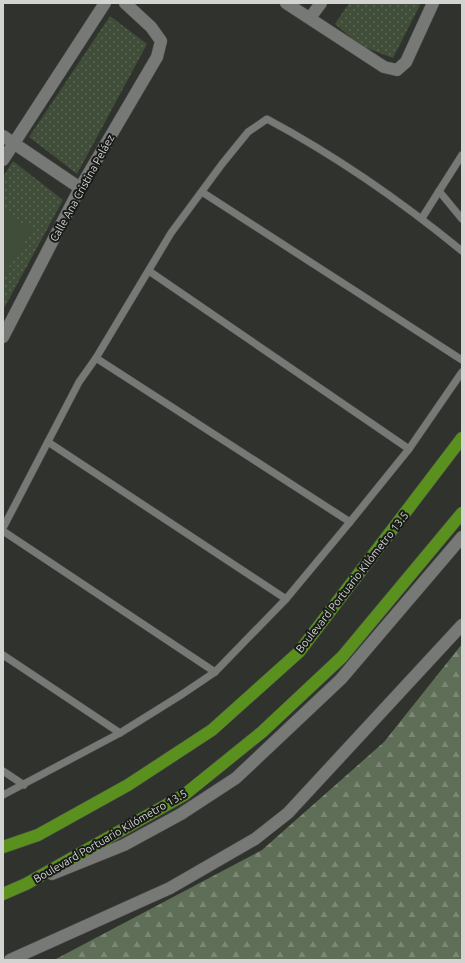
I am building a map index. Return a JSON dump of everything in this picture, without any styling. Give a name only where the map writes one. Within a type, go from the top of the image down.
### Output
[{"type":"highway","name":"Boulevard Portuario Kilómetro 13.5","points":[[3,847],[38,835],[128,785],[212,730],[299,652],[462,438]]},
{"type":"highway","name":"Boulevard Portuario Kilómetro 13.5","points":[[3,894],[26,884],[184,795],[262,732],[342,657],[462,513]]},
{"type":"street","points":[[3,160],[105,3]]},
{"type":"street","name":"Calle Ana Cristina Peláez","points":[[3,337],[80,188],[157,57],[161,41],[151,27],[125,3]]},
{"type":"street","points":[[286,3],[384,67],[397,70],[406,62],[433,3]]},
{"type":"street","points":[[310,18],[321,3]]},
{"type":"street","points":[[3,136],[15,142],[80,188]]},
{"type":"street","points":[[26,884],[124,845],[181,814],[236,778],[341,679],[462,537]]},
{"type":"street","points":[[10,960],[170,888],[255,839],[288,813],[462,625]]},
{"type":"lane","points":[[215,672],[3,529],[79,382],[96,358],[149,272],[171,233],[222,164],[248,132],[267,119],[300,136],[357,173],[422,218],[462,251]]},
{"type":"lane","points":[[422,218],[462,154]]},
{"type":"lane","points":[[439,191],[462,219]]},
{"type":"lane","points":[[202,192],[462,360]]},
{"type":"lane","points":[[149,272],[409,449]]},
{"type":"lane","points":[[96,358],[350,522]]},
{"type":"lane","points":[[3,795],[120,733],[215,672],[286,599],[350,522],[409,449],[462,372]]},
{"type":"lane","points":[[48,442],[286,599]]},
{"type":"lane","points":[[3,655],[120,733]]},
{"type":"lane","points":[[3,771],[24,785]]},
{"type":"green space","points":[[349,3],[421,3],[393,58],[361,46],[335,24]]},
{"type":"green space","points":[[110,16],[147,44],[77,174],[29,137]]},
{"type":"green space","points":[[13,161],[63,200],[3,310],[3,177]]},
{"type":"green space","points":[[3,211],[33,230],[3,276]]},
{"type":"green space","points":[[462,644],[462,960],[54,960],[262,850],[384,742]]}]
